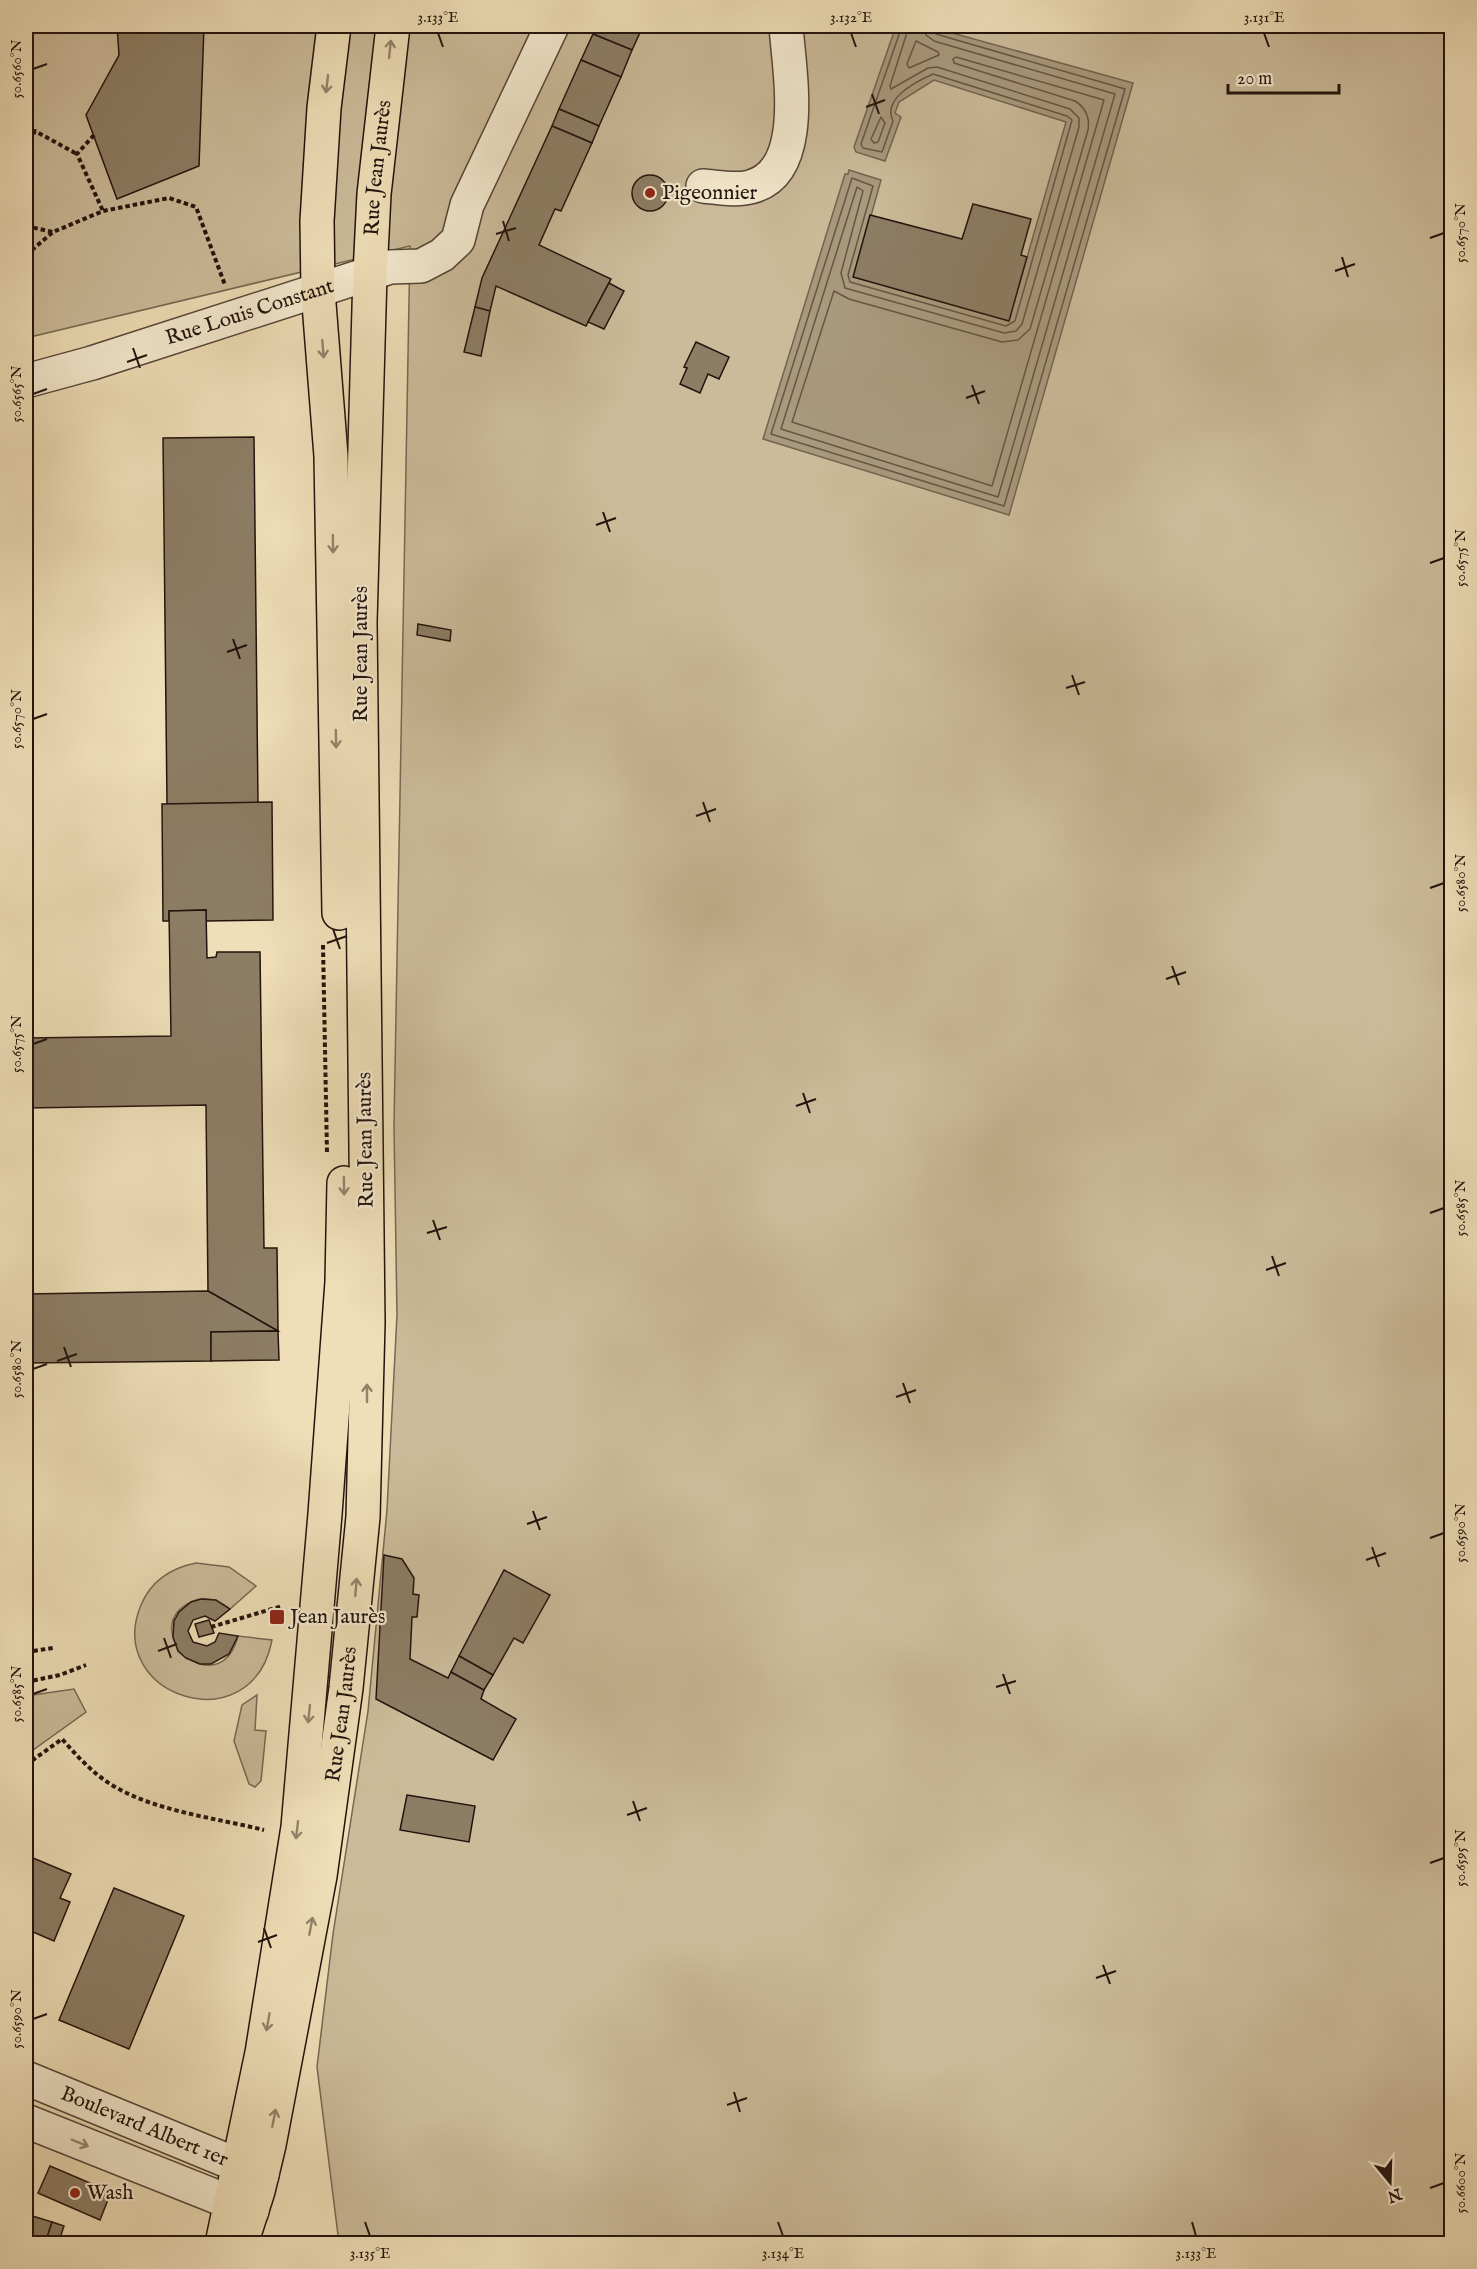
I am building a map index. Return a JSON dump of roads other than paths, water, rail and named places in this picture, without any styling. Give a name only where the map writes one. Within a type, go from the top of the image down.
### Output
[{"type":"main road","name":"Rue Jean Jaurès","points":[[250,2170],[262,2053],[290,1890],[318,1610],[345,1221],[331,466],[318,291],[318,190],[324,108],[334,26]]},
{"type":"main road","name":"Rue Jean Jaurès","points":[[222,2244],[240,2207],[250,2170],[320,1876],[346,1688],[363,1517],[368,1323],[360,666],[374,194],[393,26]]},
{"type":"main road","name":"Rue Jean Jaurès","points":[[240,2207],[241,2244]]},
{"type":"street","name":"Rue Louis Constant","points":[[26,381],[390,267],[421,266],[442,255],[458,240],[467,206],[552,26]]},
{"type":"street","points":[[704,186],[749,188],[770,178],[785,159],[791,120],[786,26]]},
{"type":"street","name":"Boulevard Albert 1er","points":[[26,2078],[250,2170]]},
{"type":"street","name":"Boulevard Albert 1er","points":[[26,2121],[240,2207]]},
{"type":"water","points":[[896,26],[927,26],[1133,83],[1009,515],[763,439],[845,174],[848,174],[849,170],[881,180],[854,277],[1009,320],[1066,122],[934,80],[899,102],[895,113],[901,117],[885,161],[856,152],[854,147]]},
{"type":"place","name":"Pigeonnier","points":[[650,193]]},
{"type":"place","name":"Jean Jaurès","points":[[277,1617]]},
{"type":"place","name":"Wash","points":[[75,2193]]}]
